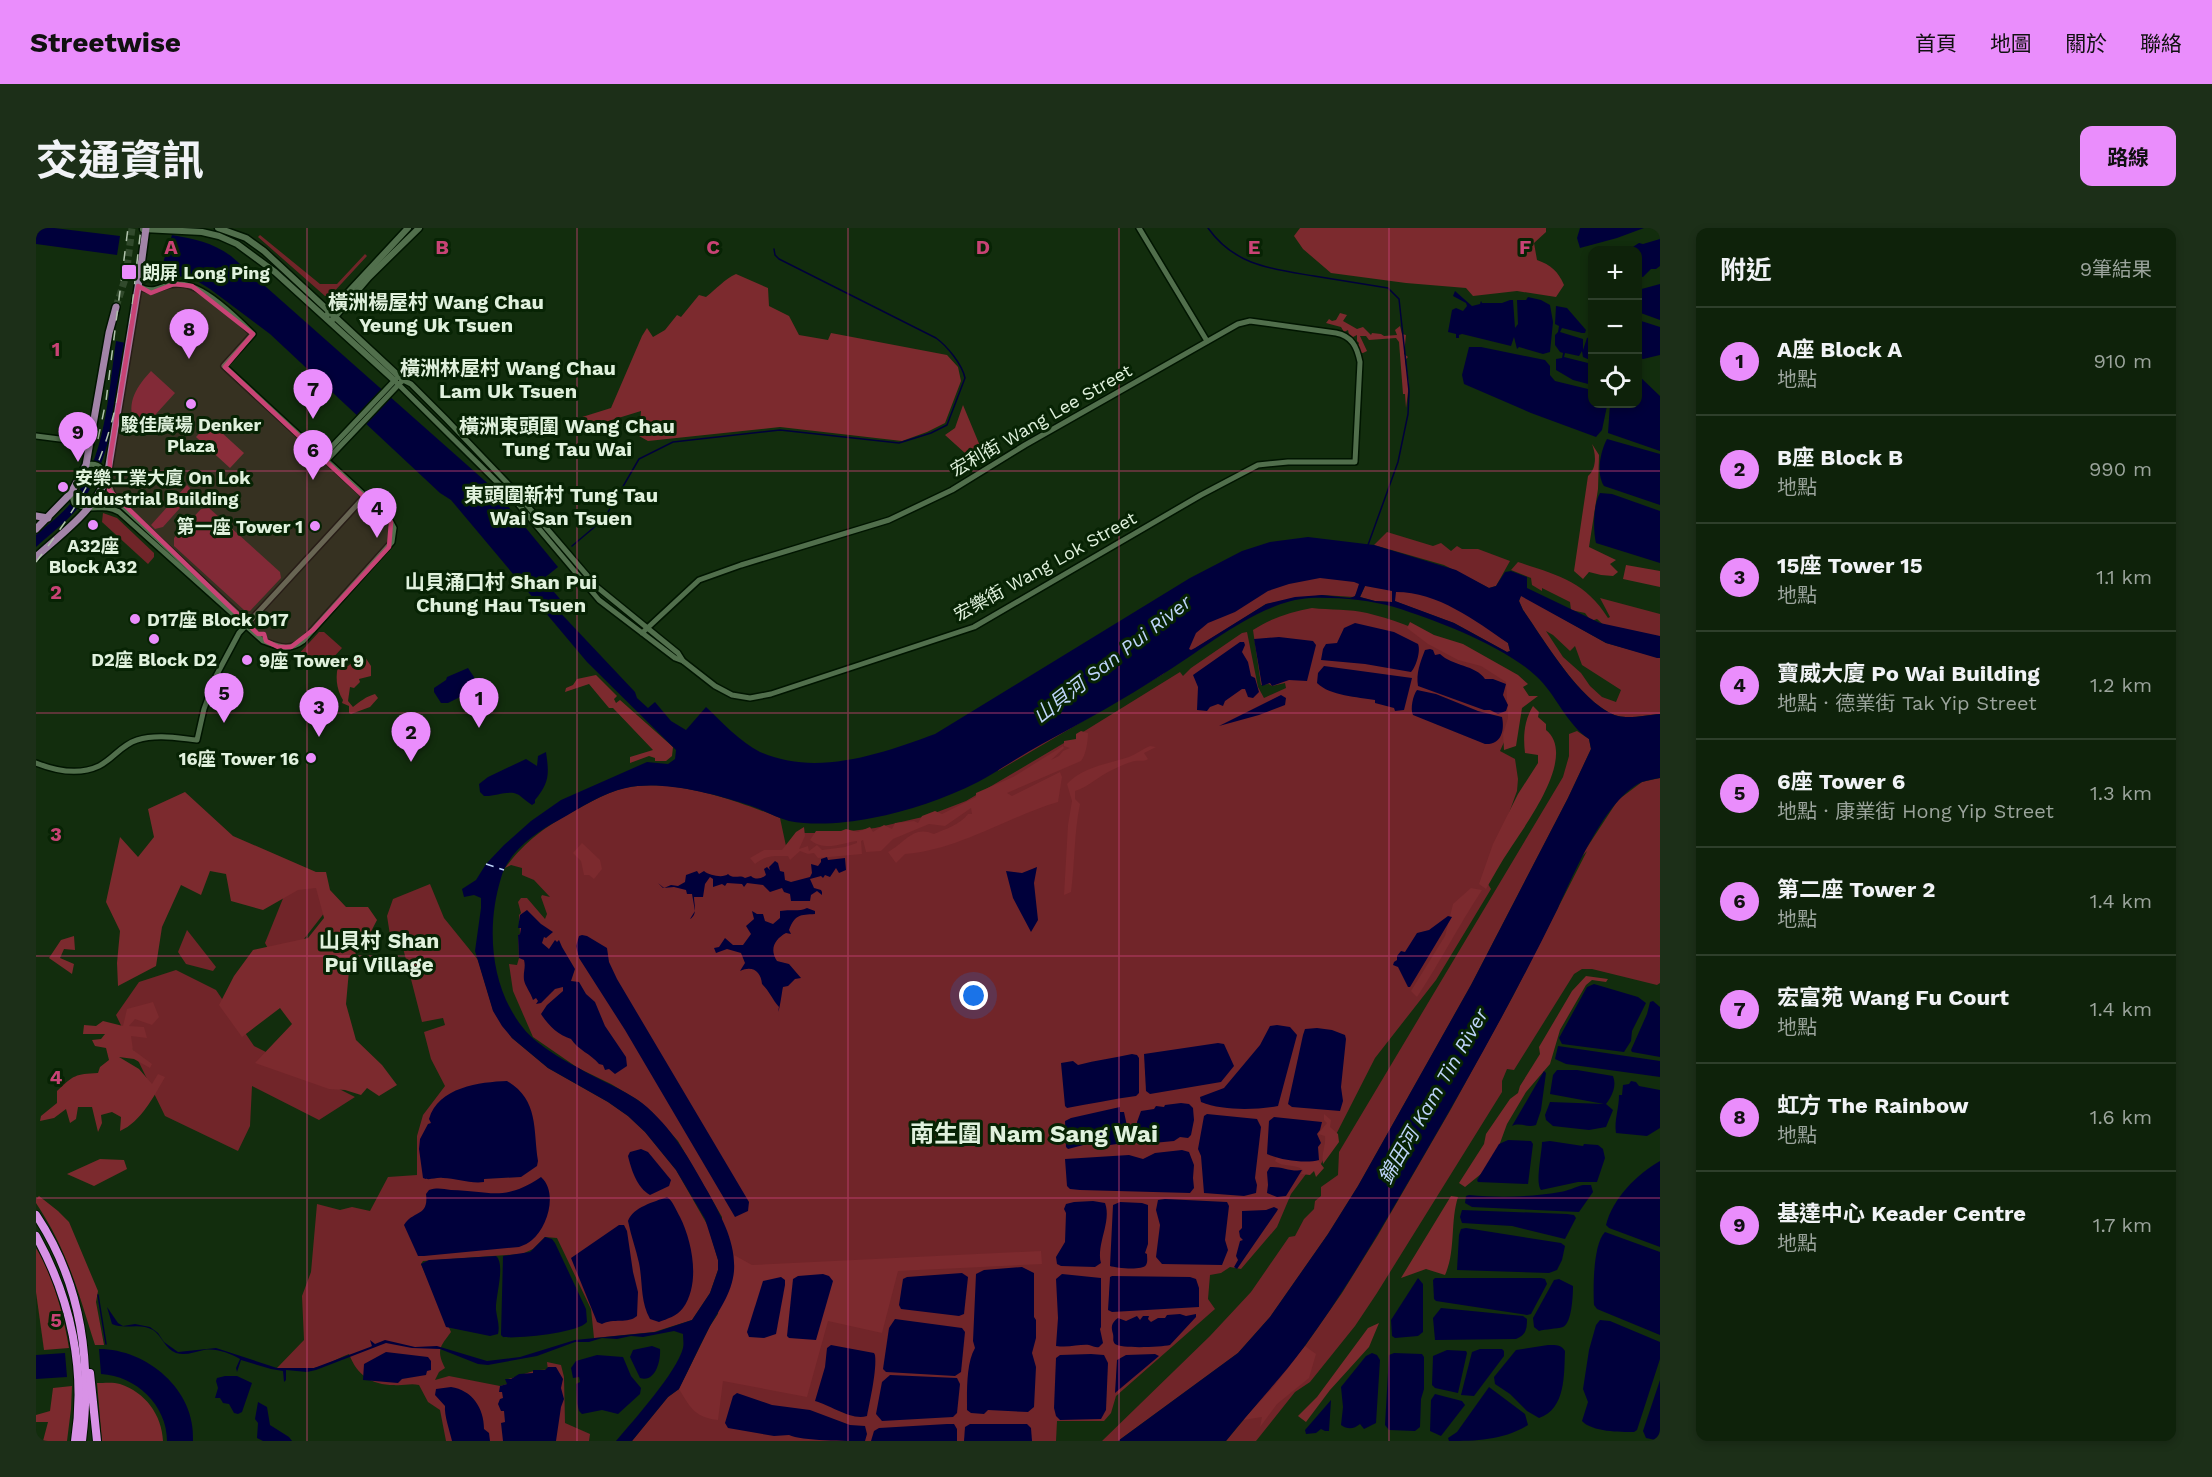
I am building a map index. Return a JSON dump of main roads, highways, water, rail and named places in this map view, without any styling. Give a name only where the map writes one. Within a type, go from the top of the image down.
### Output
[{"type":"highway","points":[[36,1215],[66,1276],[78,1315],[91,1374],[98,1441]]},
{"type":"highway","points":[[36,1236],[58,1283],[73,1333],[78,1393],[75,1441]]},
{"type":"highway","points":[[82,1441],[86,1400],[86,1354]]},
{"type":"main road","name":"宏樂街 Wang Lok Street","points":[[218,228],[246,238],[264,251],[329,317]]},
{"type":"main road","points":[[329,317],[408,228]]},
{"type":"main road","points":[[329,317],[419,228]]},
{"type":"main road","name":"宏樂街 Wang Lok Street","points":[[145,229],[202,232],[237,243],[266,264],[329,317],[399,380]]},
{"type":"main road","points":[[36,556],[98,496],[107,477],[145,229]]},
{"type":"main road","points":[[36,529],[72,496],[89,465],[109,333],[116,307]]},
{"type":"main road","points":[[36,516],[48,518]]},
{"type":"water","points":[[36,228],[120,236],[117,255],[36,244]]},
{"type":"water","points":[[1580,228],[1644,228],[1580,248],[1577,238]]},
{"type":"water","points":[[172,235],[210,244],[231,256],[493,488],[558,567],[543,579],[560,599],[553,605],[648,708],[655,702],[671,721],[686,730],[706,707],[745,743],[760,752],[781,759],[803,763],[848,760],[893,749],[935,734],[1190,578],[1242,551],[1270,542],[1308,537],[1374,545],[1456,570],[1489,588],[1496,586],[1505,572],[1511,571],[1527,577],[1527,588],[1600,623],[1660,636],[1660,658],[1657,658],[1606,643],[1521,596],[1519,601],[1523,610],[1542,638],[1565,670],[1591,699],[1604,710],[1618,716],[1660,714],[1660,778],[1642,782],[1628,791],[1592,838],[1493,1033],[1367,1252],[1304,1347],[1226,1441],[1118,1441],[1238,1353],[1270,1317],[1328,1234],[1358,1186],[1471,985],[1591,749],[1589,739],[1574,725],[1543,683],[1506,654],[1469,635],[1429,619],[1374,602],[1310,598],[1272,607],[1234,627],[1163,674],[978,782],[913,808],[852,821],[799,823],[702,792],[670,787],[640,786],[617,790],[591,801],[541,830],[516,851],[501,878],[493,916],[494,956],[498,976],[513,1013],[524,1029],[541,1045],[564,1060],[618,1088],[653,1112],[687,1156],[708,1192],[727,1230],[733,1250],[734,1271],[730,1287],[679,1389],[668,1397],[632,1441],[616,1441],[654,1396],[672,1370],[683,1348],[683,1334],[674,1331],[643,1337],[602,1338],[589,1342],[575,1342],[537,1356],[488,1365],[478,1364],[440,1349],[412,1348],[386,1343],[316,1370],[307,1372],[286,1370],[284,1382],[283,1371],[241,1360],[237,1372],[236,1368],[240,1359],[227,1353],[209,1350],[179,1354],[169,1349],[153,1330],[138,1326],[123,1326],[135,1324],[150,1327],[158,1333],[164,1342],[178,1352],[216,1348],[277,1368],[314,1368],[372,1346],[370,1340],[375,1344],[385,1340],[415,1347],[437,1346],[487,1361],[520,1357],[575,1340],[656,1332],[692,1320],[710,1293],[718,1270],[718,1260],[705,1219],[676,1170],[645,1132],[608,1102],[548,1068],[512,1038],[502,1026],[493,1011],[475,951],[481,898],[474,895],[464,897],[462,889],[476,880],[486,864],[504,845],[531,821],[561,800],[647,762],[668,764],[675,759],[676,750],[587,662],[451,500],[440,493],[270,334],[210,289],[190,278],[163,274],[161,269]],"holes":[[[1320,578],[1359,584],[1355,596],[1350,598],[1322,595],[1295,597],[1266,604],[1195,648],[1189,649],[1196,633],[1208,623],[1235,612],[1268,591]],[[1365,586],[1392,591],[1392,602],[1375,601],[1360,597]],[[1396,592],[1411,593],[1441,602],[1469,617],[1508,643],[1510,651],[1507,652],[1454,623],[1395,601]]]},
{"type":"water","points":[[1660,239],[1660,266],[1651,269],[1643,277],[1642,246],[1634,246],[1639,243]]},
{"type":"water","points":[[1660,284],[1660,320],[1642,313],[1642,289]]},
{"type":"water","points":[[1455,291],[1472,306],[1480,304],[1481,301],[1482,303],[1502,303],[1513,300],[1515,328],[1518,324],[1517,300],[1526,300],[1528,297],[1550,305],[1553,322],[1550,352],[1543,354],[1519,347],[1517,349],[1514,337],[1511,346],[1462,334],[1456,338],[1456,334],[1448,332],[1452,310],[1456,308],[1463,311],[1467,306],[1466,303],[1453,296]]},
{"type":"water","points":[[1556,306],[1567,308],[1586,330],[1582,333],[1562,328],[1560,332],[1583,339],[1583,350],[1588,338],[1588,359],[1583,357],[1582,351],[1579,356],[1565,353],[1564,357],[1588,363],[1588,384],[1573,380],[1556,370],[1556,359],[1562,358],[1563,353],[1555,345],[1555,335],[1559,326],[1555,324]]},
{"type":"water","points":[[1642,321],[1660,327],[1660,355],[1643,359]]},
{"type":"water","points":[[116,341],[126,343],[116,407],[98,473],[77,509],[36,547],[36,535],[70,504],[91,467],[103,426]]},
{"type":"water","points":[[1469,347],[1481,347],[1545,360],[1550,366],[1550,375],[1555,381],[1588,389],[1588,408],[1607,408],[1602,430],[1596,437],[1531,413],[1464,384],[1462,375]]},
{"type":"water","points":[[1642,379],[1660,396],[1660,451],[1608,433],[1610,408],[1642,408]]},
{"type":"water","points":[[1607,439],[1660,454],[1660,505],[1604,486],[1600,475],[1600,463]]},
{"type":"water","points":[[1600,493],[1612,494],[1660,511],[1660,563],[1596,543],[1594,518]]},
{"type":"water","points":[[1355,623],[1394,632],[1418,644],[1418,659],[1411,672],[1365,664],[1321,660],[1326,644],[1337,643],[1344,628]]},
{"type":"water","points":[[1279,637],[1313,641],[1316,645],[1307,681],[1289,680],[1272,686],[1270,683],[1262,686],[1254,639]]},
{"type":"water","points":[[1240,642],[1244,642],[1242,652],[1259,692],[1253,698],[1248,697],[1245,689],[1242,689],[1225,701],[1223,706],[1218,704],[1207,711],[1197,710],[1198,687],[1193,675]]},
{"type":"water","points":[[1430,649],[1435,655],[1440,654],[1476,671],[1485,679],[1493,679],[1506,684],[1503,695],[1508,705],[1506,711],[1498,714],[1418,686],[1420,664],[1425,650]]},
{"type":"water","points":[[1324,666],[1412,678],[1404,710],[1395,711],[1394,708],[1375,703],[1375,700],[1329,691],[1317,683],[1318,673]]},
{"type":"water","points":[[468,668],[474,677],[476,687],[474,690],[448,703],[441,703],[434,688],[447,677]]},
{"type":"water","points":[[1417,690],[1436,694],[1478,711],[1502,717],[1501,736],[1495,742],[1485,744],[1413,715],[1412,702]]},
{"type":"water","points":[[1281,695],[1286,698],[1285,705],[1219,726]]},
{"type":"water","points":[[546,752],[548,772],[546,782],[532,805],[515,793],[484,796],[480,792],[479,784],[488,777],[526,759],[537,766],[538,756]]},
{"type":"water","points":[[845,858],[846,870],[839,873],[836,868],[830,877],[825,875],[823,878],[821,876],[810,879],[814,888],[821,890],[822,895],[817,891],[811,895],[810,901],[791,901],[790,894],[784,892],[782,888],[770,892],[763,885],[747,883],[744,887],[742,884],[727,883],[725,886],[722,884],[713,887],[713,879],[710,877],[705,884],[703,897],[694,897],[695,910],[692,894],[687,894],[686,890],[674,887],[664,888],[671,885],[678,886],[685,882],[686,875],[697,871],[699,874],[704,871],[717,876],[728,874],[732,877],[761,878],[766,875],[764,869],[767,867],[770,870],[769,867],[775,861],[780,871],[784,872],[785,880],[791,882],[810,877],[811,864],[818,866],[821,859]]},
{"type":"water","points":[[1037,867],[1034,883],[1038,920],[1031,932],[1013,898],[1006,871],[1022,873]]},
{"type":"water","points":[[807,908],[815,911],[815,914],[796,918],[789,930],[791,934],[782,935],[773,948],[777,961],[789,964],[801,978],[783,987],[780,1004],[778,1012],[779,1007],[762,984],[758,973],[752,969],[740,971],[745,963],[741,953],[727,949],[716,953],[714,948],[719,947],[725,938],[733,945],[743,945],[751,934],[746,926],[754,919],[752,911],[763,914],[765,921],[773,924],[780,918],[780,911]]},
{"type":"water","points":[[527,910],[553,932],[546,938],[544,937],[542,943],[549,949],[555,940],[557,942],[559,940],[575,969],[571,981],[579,982],[586,994],[595,1002],[605,1026],[626,1057],[627,1066],[615,1074],[609,1069],[605,1070],[603,1065],[571,1039],[554,1029],[541,1014],[547,1005],[563,991],[563,987],[555,989],[541,1003],[536,1004],[538,1001],[536,998],[533,1000],[524,980],[524,960],[519,958],[520,915]]},
{"type":"water","points":[[1448,916],[1452,917],[1408,987],[1398,967],[1393,965],[1397,956],[1401,951],[1405,952],[1417,933],[1429,930]]},
{"type":"water","points":[[582,935],[607,948],[609,962],[617,979],[749,1202],[748,1211],[735,1217],[625,1030],[579,958],[576,946],[579,936]]},
{"type":"water","points":[[1594,984],[1638,997],[1646,1003],[1632,1031],[1631,1041],[1624,1052],[1562,1044],[1559,1038],[1587,987]]},
{"type":"water","points":[[1653,1001],[1660,1007],[1660,1057],[1631,1050],[1650,1002]]},
{"type":"water","points":[[1270,1026],[1290,1027],[1297,1035],[1278,1106],[1240,1109],[1201,1102],[1200,1097],[1224,1088],[1260,1045]]},
{"type":"water","points":[[1317,1028],[1345,1035],[1341,1087],[1343,1101],[1340,1111],[1292,1107],[1288,1104],[1305,1029]]},
{"type":"water","points":[[1224,1044],[1234,1066],[1221,1082],[1150,1094],[1146,1091],[1144,1054]]},
{"type":"water","points":[[1558,1046],[1660,1061],[1660,1077],[1566,1064],[1555,1059]]},
{"type":"water","points":[[1132,1054],[1139,1058],[1139,1093],[1136,1096],[1067,1108],[1065,1106],[1061,1063],[1073,1061],[1078,1065]]},
{"type":"water","points":[[1557,1070],[1577,1070],[1613,1076],[1613,1091],[1606,1104],[1613,1110],[1606,1127],[1589,1130],[1553,1126],[1546,1120],[1545,1115],[1550,1102],[1604,1104],[1550,1094],[1553,1075]]},
{"type":"water","points":[[1544,1071],[1546,1073],[1541,1110],[1536,1125],[1512,1126]]},
{"type":"water","points":[[507,1081],[525,1097],[530,1106],[533,1116],[537,1166],[521,1177],[484,1179],[484,1182],[423,1178],[420,1139],[428,1124],[431,1123],[429,1119],[434,1108],[441,1100],[461,1088]]},
{"type":"water","points":[[1631,1081],[1636,1082],[1639,1086],[1660,1090],[1660,1128],[1647,1136],[1616,1133],[1619,1095],[1622,1095],[1623,1085]]},
{"type":"water","points":[[1181,1103],[1189,1104],[1193,1108],[1194,1120],[1191,1135],[1188,1138],[1180,1137],[1174,1141],[1143,1144],[1139,1141],[1137,1122],[1141,1111],[1154,1109],[1156,1106],[1164,1107]]},
{"type":"water","points":[[1120,1107],[1120,1112],[1124,1112],[1127,1126],[1125,1143],[1110,1145],[1095,1142],[1068,1149],[1066,1147],[1065,1121]]},
{"type":"water","points":[[1207,1114],[1257,1119],[1261,1127],[1255,1178],[1256,1193],[1244,1196],[1204,1193],[1201,1156],[1198,1149],[1204,1116]]},
{"type":"water","points":[[1274,1117],[1322,1122],[1317,1134],[1321,1143],[1318,1147],[1319,1160],[1293,1161],[1267,1154],[1269,1121]]},
{"type":"water","points":[[1508,1140],[1531,1141],[1533,1144],[1528,1184],[1478,1182],[1477,1180],[1499,1144]]},
{"type":"water","points":[[1542,1142],[1583,1146],[1584,1144],[1598,1145],[1603,1149],[1605,1158],[1597,1182],[1578,1182],[1541,1190],[1539,1174]]},
{"type":"water","points":[[641,1149],[648,1152],[671,1180],[669,1186],[650,1195],[638,1183],[628,1156],[630,1152]]},
{"type":"water","points":[[1182,1150],[1189,1152],[1194,1165],[1194,1188],[1190,1193],[1080,1190],[1070,1189],[1067,1186],[1065,1159],[1129,1155],[1143,1159],[1155,1153]]},
{"type":"water","points":[[1660,1161],[1660,1247],[1606,1225],[1620,1196],[1643,1172]]},
{"type":"water","points":[[1270,1167],[1302,1170],[1286,1196],[1277,1197],[1267,1193],[1267,1172]]},
{"type":"water","points":[[541,1177],[549,1191],[549,1209],[543,1227],[529,1242],[519,1247],[418,1256],[404,1225],[423,1210],[429,1190],[438,1188],[487,1193],[507,1192],[517,1190]]},
{"type":"water","points":[[1591,1185],[1593,1192],[1579,1212],[1472,1207],[1465,1203],[1466,1196],[1469,1195],[1504,1197],[1537,1195]]},
{"type":"water","points":[[667,1197],[676,1209],[688,1238],[693,1275],[689,1298],[681,1311],[659,1322],[650,1319],[647,1312],[639,1263],[628,1221],[634,1212]]},
{"type":"water","points":[[1158,1200],[1227,1202],[1229,1206],[1225,1240],[1228,1250],[1222,1265],[1162,1264],[1156,1257],[1160,1225],[1156,1210]]},
{"type":"water","points":[[1093,1201],[1105,1203],[1107,1210],[1100,1248],[1101,1263],[1095,1267],[1057,1264],[1056,1257],[1065,1242],[1066,1213],[1064,1209],[1066,1204]]},
{"type":"water","points":[[1120,1202],[1148,1205],[1148,1244],[1145,1253],[1147,1261],[1144,1267],[1110,1266],[1113,1205]]},
{"type":"water","points":[[1274,1207],[1278,1209],[1277,1211],[1237,1269],[1234,1267],[1238,1260],[1236,1256],[1240,1241],[1243,1240],[1239,1231],[1242,1228],[1242,1211],[1266,1210]]},
{"type":"water","points":[[1462,1210],[1567,1214],[1574,1215],[1576,1218],[1565,1239],[1512,1226],[1462,1223],[1460,1217]]},
{"type":"water","points":[[619,1225],[624,1225],[627,1231],[638,1292],[637,1316],[629,1320],[602,1324],[597,1322],[571,1258]]},
{"type":"water","points":[[1461,1229],[1561,1243],[1565,1246],[1562,1260],[1557,1270],[1549,1273],[1457,1270],[1459,1235]]},
{"type":"water","points":[[1605,1232],[1660,1252],[1660,1335],[1597,1309],[1594,1305],[1596,1256]]},
{"type":"water","points":[[545,1237],[552,1239],[555,1243],[586,1309],[587,1322],[560,1332],[503,1337],[501,1335],[503,1256],[530,1252]]},
{"type":"water","points":[[496,1256],[500,1266],[496,1305],[498,1334],[490,1336],[446,1327],[421,1264],[429,1260]]},
{"type":"water","points":[[1022,1267],[1034,1273],[1036,1338],[1032,1353],[1036,1367],[1034,1407],[1028,1412],[988,1410],[984,1414],[971,1413],[967,1410],[967,1386],[970,1361],[975,1348],[973,1341],[976,1274],[984,1270]]},
{"type":"water","points":[[962,1273],[968,1277],[964,1314],[959,1316],[901,1309],[899,1305],[903,1279]]},
{"type":"water","points":[[823,1274],[829,1276],[833,1281],[816,1340],[789,1338],[787,1336],[793,1279],[798,1276]]},
{"type":"water","points":[[1062,1274],[1101,1278],[1100,1329],[1103,1343],[1099,1347],[1056,1346],[1058,1318],[1056,1279]]},
{"type":"water","points":[[781,1277],[785,1280],[785,1285],[776,1334],[764,1338],[749,1337],[747,1332],[763,1281]]},
{"type":"water","points":[[1110,1277],[1196,1279],[1199,1288],[1199,1307],[1112,1312],[1108,1310]]},
{"type":"water","points":[[1418,1278],[1423,1284],[1423,1332],[1418,1336],[1395,1338],[1392,1336],[1391,1320]]},
{"type":"water","points":[[1435,1278],[1541,1278],[1545,1279],[1547,1284],[1531,1314],[1527,1315],[1436,1301],[1433,1280]]},
{"type":"water","points":[[1559,1279],[1573,1286],[1568,1320],[1563,1327],[1539,1331],[1534,1327],[1533,1318],[1554,1280]]},
{"type":"water","points":[[107,1307],[118,1323],[123,1326],[112,1324]]},
{"type":"water","points":[[1441,1308],[1523,1316],[1527,1319],[1526,1329],[1522,1336],[1516,1339],[1435,1340],[1433,1318]]},
{"type":"water","points":[[1196,1314],[1196,1317],[1170,1345],[1133,1347],[1115,1344],[1112,1325],[1118,1318],[1126,1321],[1137,1316],[1140,1320],[1143,1316],[1149,1316],[1148,1319],[1151,1322],[1158,1318],[1165,1318],[1167,1315],[1186,1316]]},
{"type":"water","points":[[895,1319],[962,1328],[965,1332],[961,1372],[955,1376],[886,1372],[883,1369],[889,1328]]},
{"type":"water","points":[[1600,1320],[1610,1321],[1660,1342],[1660,1359],[1637,1430],[1634,1432],[1599,1429],[1582,1421],[1588,1402],[1583,1389],[1589,1350],[1596,1325]]},
{"type":"water","points":[[831,1345],[874,1353],[874,1377],[867,1416],[848,1415],[815,1401],[825,1367],[827,1348]]},
{"type":"water","points":[[1548,1345],[1560,1346],[1565,1351],[1562,1390],[1554,1407],[1539,1418],[1495,1384],[1494,1377],[1516,1350]]},
{"type":"water","points":[[652,1346],[660,1349],[658,1365],[650,1377],[640,1378],[630,1357],[633,1350]]},
{"type":"water","points":[[99,1349],[134,1356],[165,1376],[177,1389],[186,1405],[192,1422],[193,1441],[167,1441],[162,1416],[147,1395],[126,1380],[101,1374]]},
{"type":"water","points":[[1480,1349],[1502,1349],[1504,1356],[1474,1396],[1461,1395],[1472,1352]]},
{"type":"water","points":[[1447,1350],[1466,1351],[1467,1353],[1458,1393],[1435,1388],[1432,1385],[1433,1356]]},
{"type":"water","points":[[386,1352],[428,1357],[431,1361],[431,1370],[427,1371],[426,1375],[402,1379],[398,1383],[363,1380],[364,1364]]},
{"type":"water","points":[[65,1353],[67,1377],[36,1379],[36,1355]]},
{"type":"water","points":[[1372,1353],[1380,1360],[1376,1423],[1364,1429],[1360,1424],[1353,1428],[1346,1428],[1341,1425],[1343,1407],[1341,1387],[1366,1356]]},
{"type":"water","points":[[1394,1353],[1422,1354],[1424,1357],[1424,1389],[1421,1399],[1420,1427],[1415,1431],[1389,1430],[1385,1425],[1389,1355]]},
{"type":"water","points":[[1155,1354],[1159,1356],[1115,1393],[1117,1360],[1126,1355]]},
{"type":"water","points":[[597,1355],[623,1357],[631,1376],[641,1388],[640,1394],[618,1414],[602,1410],[582,1414],[579,1411],[576,1384],[580,1382],[579,1377],[573,1378],[571,1368],[576,1361]]},
{"type":"water","points":[[1060,1355],[1104,1355],[1108,1363],[1106,1410],[1101,1419],[1060,1420],[1054,1408],[1056,1358]]},
{"type":"water","points":[[548,1367],[556,1367],[563,1379],[561,1388],[564,1399],[556,1441],[503,1441],[501,1423],[505,1422],[504,1411],[501,1411],[498,1404],[503,1398],[502,1392],[499,1392],[500,1386],[507,1384],[505,1379],[511,1379],[519,1374],[533,1373],[533,1370],[545,1370]]},
{"type":"water","points":[[890,1375],[957,1378],[960,1384],[957,1413],[953,1417],[882,1421],[876,1414],[882,1382]]},
{"type":"water","points":[[237,1376],[252,1383],[242,1412],[238,1414],[234,1413],[229,1404],[223,1403],[220,1398],[215,1398],[218,1388],[217,1378]]},
{"type":"water","points":[[1660,1380],[1660,1441],[1646,1438],[1643,1431]]},
{"type":"water","points":[[451,1387],[465,1392],[475,1401],[482,1414],[484,1429],[489,1433],[490,1441],[452,1441],[445,1406],[435,1395],[436,1389]]},
{"type":"water","points":[[1489,1387],[1525,1414],[1528,1425],[1500,1437],[1449,1441],[1448,1438],[1457,1432]]},
{"type":"water","points":[[737,1393],[772,1405],[810,1410],[850,1425],[865,1426],[867,1434],[865,1441],[814,1440],[728,1428],[725,1423],[733,1396]]},
{"type":"water","points":[[1435,1394],[1462,1401],[1465,1405],[1441,1436],[1430,1431],[1431,1400]]},
{"type":"water","points":[[1331,1400],[1329,1431],[1321,1429],[1316,1433],[1306,1434],[1305,1430]]},
{"type":"water","points":[[258,1402],[267,1407],[270,1425],[292,1441],[263,1441],[257,1438],[258,1423],[255,1419]]},
{"type":"water","points":[[954,1424],[957,1429],[957,1441],[871,1441],[874,1431],[879,1428]]},
{"type":"water","points":[[970,1424],[1027,1424],[1031,1428],[1032,1441],[964,1441],[965,1427]]},
{"type":"waterway","points":[[1208,228],[1230,251],[1255,264],[1388,288],[1399,299],[1409,391],[1408,414],[1398,462],[1368,545]]},
{"type":"waterway","points":[[572,546],[604,519],[639,459],[673,442],[780,430],[899,443],[931,433],[947,425],[965,378],[954,356],[945,346],[936,338],[779,259],[774,249]]},
{"type":"waterway","points":[[98,1295],[106,1344]]},
{"type":"tunnel","points":[[116,307],[126,276],[132,228]]},
{"type":"railway","points":[[98,439],[106,401],[128,228]]},
{"type":"railway","points":[[36,562],[82,495],[106,442],[121,382],[141,228]]},
{"type":"place","name":"朗屏 Long Ping","points":[[129,272]]},
{"type":"place","name":"虹方 The Rainbow","points":[[189,359]]},
{"type":"place","name":"駿佳廣場 Denker Plaza","points":[[191,404]]},
{"type":"place","name":"宏富苑 Wang Fu Court","points":[[313,419]]},
{"type":"place","name":"基達中心 Keader Centre","points":[[78,462]]},
{"type":"place","name":"第二座 Tower 2","points":[[313,480]]},
{"type":"place","name":"安樂工業大廈 On Lok Industrial Building","points":[[63,487]]},
{"type":"place","name":"A32座 Block A32","points":[[93,525]]},
{"type":"place","name":"第一座 Tower 1","points":[[315,526]]},
{"type":"place","name":"寶威大廈 Po Wai Building","points":[[377,538]]},
{"type":"place","name":"D17座 Block D17","points":[[135,619]]},
{"type":"place","name":"D2座 Block D2","points":[[154,639]]},
{"type":"place","name":"9座 Tower 9","points":[[247,660]]},
{"type":"place","name":"6座 Tower 6","points":[[224,723]]},
{"type":"place","name":"A座 Block A","points":[[479,728]]},
{"type":"place","name":"15座 Tower 15","points":[[319,737]]},
{"type":"place","name":"16座 Tower 16","points":[[311,758]]},
{"type":"place","name":"B座 Block B","points":[[411,762]]},
{"type":"district","name":"橫洲楊屋村 Wang Chau Yeung Uk Tsuen","points":[[436,314]]},
{"type":"district","name":"橫洲林屋村 Wang Chau Lam Uk Tsuen","points":[[508,380]]},
{"type":"district","name":"橫洲東頭圍 Wang Chau Tung Tau Wai","points":[[567,438]]},
{"type":"district","name":"東頭圍新村 Tung Tau Wai San Tsuen","points":[[561,506]]},
{"type":"district","name":"山貝涌口村 Shan Pui Chung Hau Tsuen","points":[[501,594]]},
{"type":"district","name":"山貝村 Shan Pui Village","points":[[379,952]]},
{"type":"district","name":"南生圍 Nam Sang Wai","points":[[1034,1134]]},
{"type":"water label","name":"山貝河 San Pui River","points":[[1112,659]]},
{"type":"water label","name":"錦田河 Kam Tin River","points":[[1433,1096]]}]
